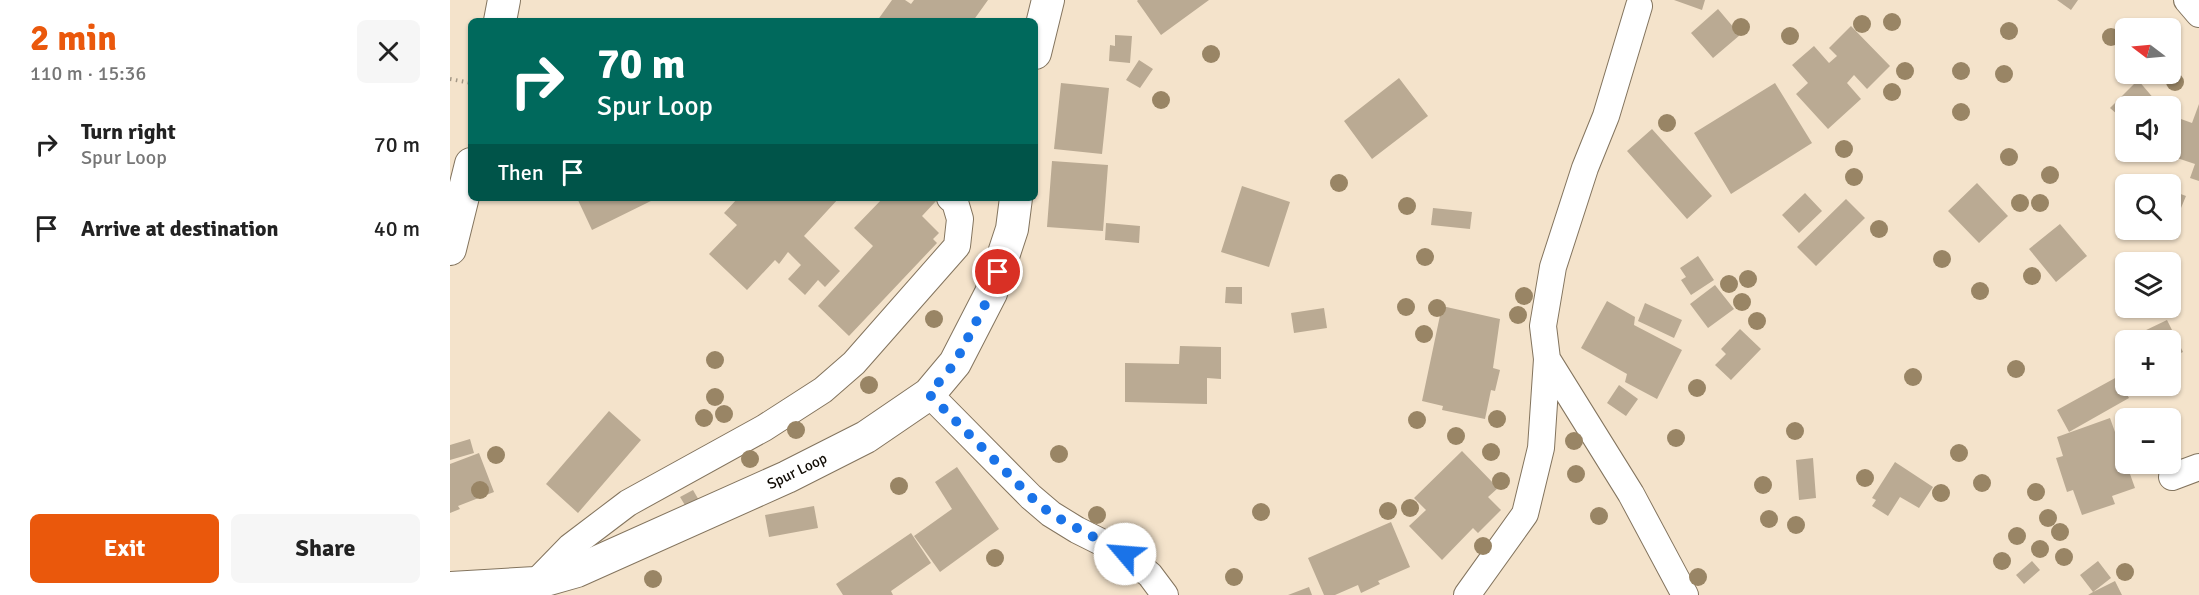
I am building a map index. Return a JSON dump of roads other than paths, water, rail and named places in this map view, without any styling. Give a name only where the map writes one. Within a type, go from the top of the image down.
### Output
[{"type":"street","points":[[501,18],[504,0]]},
{"type":"street","points":[[1038,41],[1048,0]]},
{"type":"street","points":[[2187,0],[2199,14]]},
{"type":"street","points":[[1467,595],[1525,514],[1541,448],[1547,360],[1543,326],[1553,267],[1585,168],[1606,116],[1639,6]]},
{"type":"street","points":[[450,249],[468,176]]},
{"type":"street","points":[[535,583],[570,547],[628,503],[764,428],[824,390],[854,363],[957,246],[960,219],[954,201]]},
{"type":"street","name":"Spur Loop","points":[[456,591],[535,583],[577,571],[787,477],[866,437],[929,394],[955,363],[991,293],[1012,229],[1016,201]]},
{"type":"street","points":[[1547,360],[1631,494],[1685,595]]},
{"type":"street","points":[[929,394],[1031,497],[1051,514],[1077,530],[1125,554],[1150,575],[1165,595]]},
{"type":"street","points":[[2172,477],[2199,467]]}]
